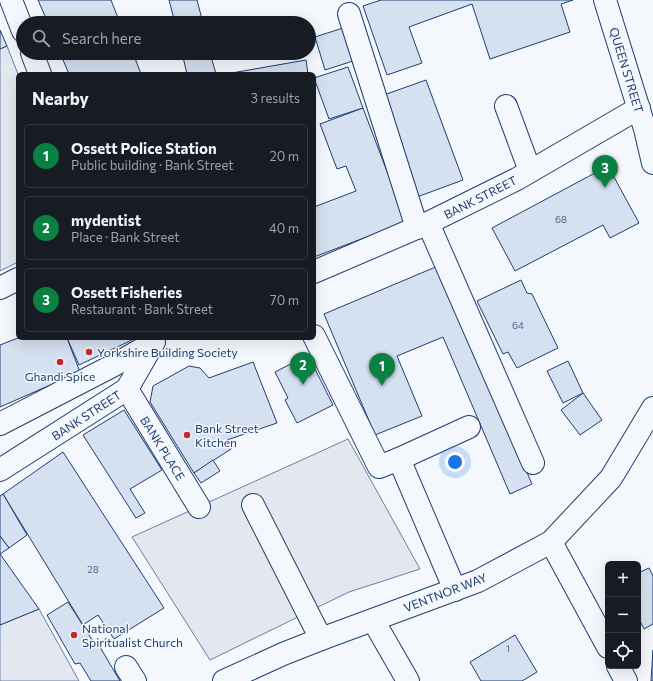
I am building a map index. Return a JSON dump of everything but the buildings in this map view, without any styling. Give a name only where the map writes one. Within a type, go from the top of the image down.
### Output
[{"type":"street","points":[[10,0],[17,16]]},
{"type":"street","name":"QUEEN STREET","points":[[605,0],[639,108],[649,128],[653,164]]},
{"type":"street","points":[[350,14],[423,226],[533,463]]},
{"type":"street","points":[[35,60],[39,72]]},
{"type":"street","points":[[506,106],[530,171]]},
{"type":"street","name":"BANK STREET","points":[[316,271],[423,226],[530,171],[639,108]]},
{"type":"street","points":[[0,288],[16,280]]},
{"type":"street","name":"BANK STREET","points":[[0,424],[114,365],[154,340]]},
{"type":"street","name":"BANK STREET","points":[[0,470],[127,389],[155,340]]},
{"type":"street","points":[[316,340],[379,467],[469,427]]},
{"type":"street","name":"BANK PLACE","points":[[127,389],[199,507]]},
{"type":"street","name":"VENTNOR WAY","points":[[224,681],[283,654],[321,639],[478,581],[551,542],[611,478],[653,408]]},
{"type":"street","points":[[399,459],[455,590]]},
{"type":"street","points":[[253,505],[321,639]]},
{"type":"street","points":[[551,542],[605,641]]},
{"type":"street","points":[[373,620],[408,681]]},
{"type":"street","points":[[620,669],[626,681]]},
{"type":"shaded area","points":[[7,46],[17,72],[16,72],[16,263],[0,271],[0,49]]},
{"type":"shaded area","points":[[348,439],[420,569],[349,592],[210,660],[132,537]]},
{"type":"shaded area","points":[[39,609],[79,681],[0,681],[0,625]]},
{"type":"place","name":"Ossett Fisheries","points":[[605,188]]},
{"type":"place","name":"Yorkshire Building Society","points":[[89,352]]},
{"type":"place","name":"Ghandi Spice","points":[[60,362]]},
{"type":"place","name":"mydentist","points":[[303,385]]},
{"type":"place","name":"Ossett Police Station","points":[[382,386]]},
{"type":"place","name":"Bank Street Kitchen","points":[[187,435]]},
{"type":"place","name":"National Spiritualist Church","points":[[74,635]]}]
